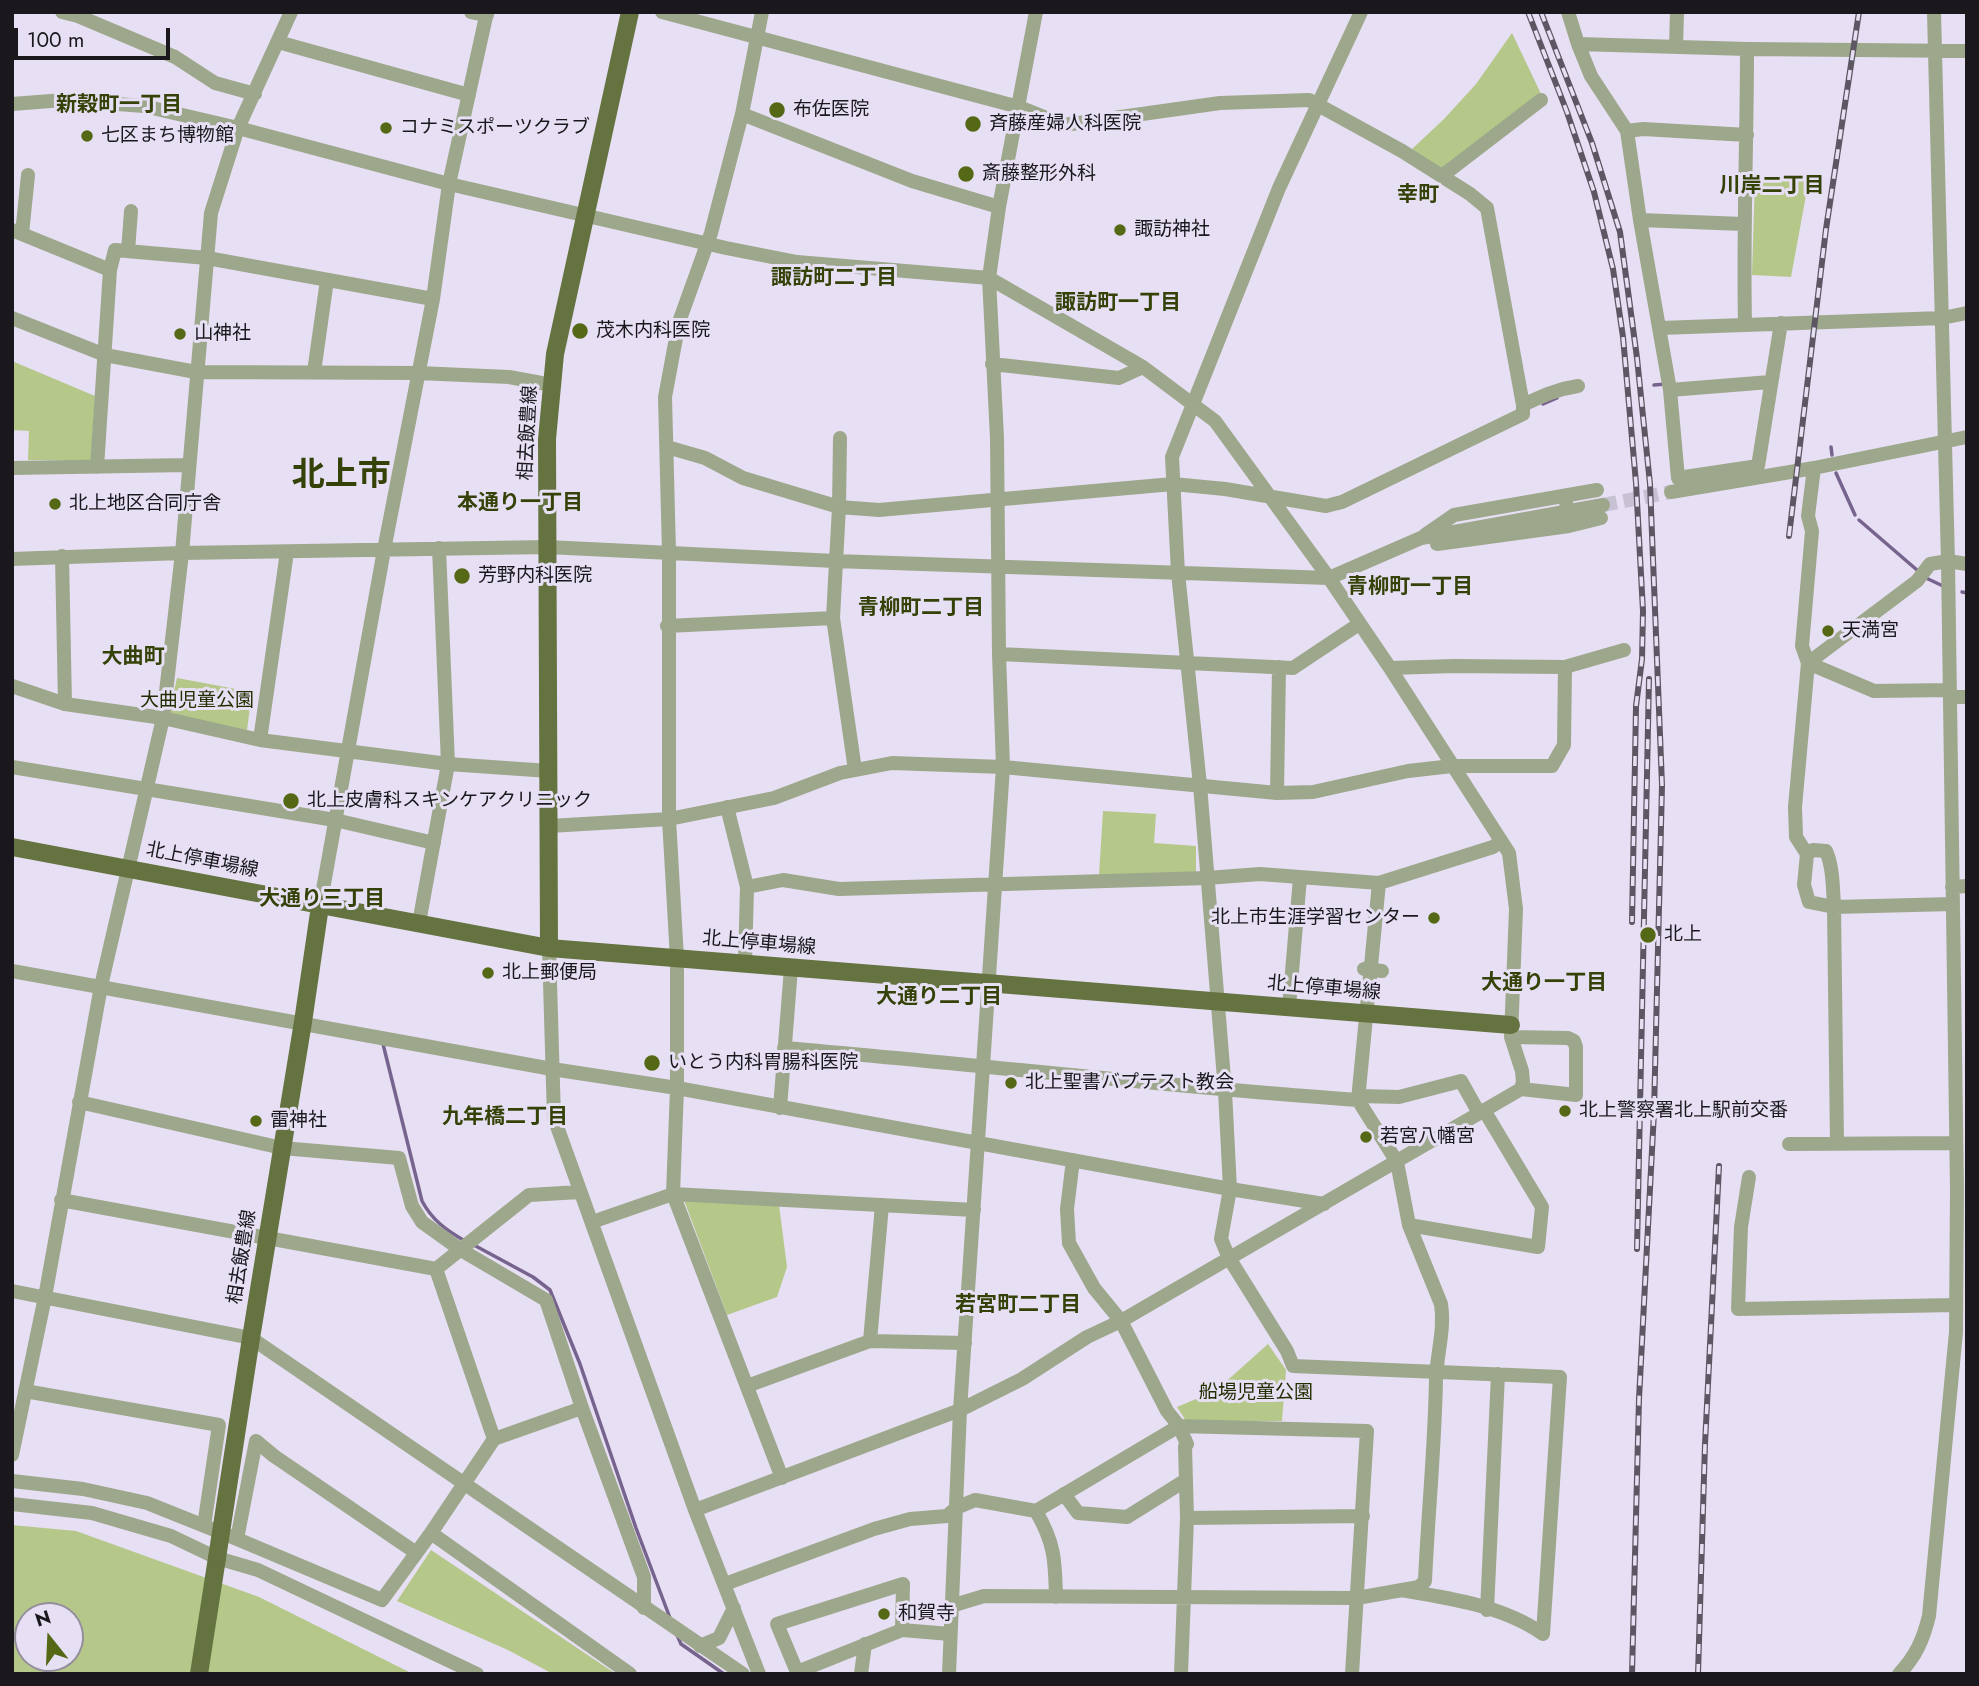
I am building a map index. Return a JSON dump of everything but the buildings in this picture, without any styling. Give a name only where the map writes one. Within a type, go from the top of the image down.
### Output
[{"type":"main road","name":"相去飯豊線","points":[[549,948],[547,439],[555,354],[630,12]]},
{"type":"main road","name":"北上停車場線","points":[[12,847],[549,948],[1367,1013],[1511,1031]]},
{"type":"main road","name":"相去飯豊線","points":[[199,1674],[320,906]]},
{"type":"street","points":[[62,12],[78,16],[174,57],[215,83],[255,94]]},
{"type":"street","points":[[12,1455],[45,1297],[101,986],[163,719],[182,553],[211,214],[238,128],[291,12]]},
{"type":"street","points":[[320,906],[384,550],[433,299],[449,184],[487,14],[471,12]]},
{"type":"street","points":[[662,12],[1019,107],[1064,125],[1220,103],[1309,100],[1442,176],[1488,208],[1524,405],[1523,414],[1342,502],[1326,506],[1225,489],[1173,484],[879,510],[839,508],[743,478],[705,458],[667,447]]},
{"type":"street","points":[[762,12],[742,114],[706,243],[676,334],[665,397],[669,552],[669,819],[677,959],[677,1088],[673,1194],[782,1478]]},
{"type":"street","points":[[949,1674],[960,1410],[1003,767],[998,500],[989,278],[999,207],[1037,12]]},
{"type":"street","points":[[1362,12],[1279,188],[1172,457],[1178,573],[1200,785],[1218,1002],[1230,1189],[1221,1239],[1229,1258],[1293,1366],[1560,1377],[1543,1634],[1523,1620],[1447,1597],[1401,1590]]},
{"type":"street","points":[[1568,12],[1591,76],[1627,131],[1670,390],[1678,478],[1758,466],[1781,323]]},
{"type":"street","points":[[1676,47],[1677,12]]},
{"type":"street","points":[[1899,1674],[1912,1661],[1923,1640],[1929,1616],[1961,1332],[1956,1305],[1962,1189],[1956,1143],[1961,1033],[1953,904],[1959,887],[1950,694],[1934,12]]},
{"type":"street","points":[[278,42],[469,95]]},
{"type":"street","points":[[1578,44],[1967,51]]},
{"type":"street","points":[[1745,324],[1743,224],[1747,49]]},
{"type":"street","points":[[12,104],[64,100],[144,106],[449,184],[797,262],[989,278],[1143,367],[1215,421],[1329,578],[1509,853],[1516,909],[1511,1031],[1522,1071],[1521,1089]]},
{"type":"street","points":[[1442,176],[1541,100]]},
{"type":"street","points":[[742,114],[912,181],[999,207]]},
{"type":"street","points":[[1627,131],[1747,135]]},
{"type":"street","points":[[28,175],[17,232],[110,270]]},
{"type":"street","points":[[128,251],[131,211]]},
{"type":"street","points":[[1640,220],[1743,224]]},
{"type":"street","points":[[97,467],[110,270],[115,250],[207,258],[433,299]]},
{"type":"street","points":[[314,372],[327,280]]},
{"type":"street","points":[[1660,328],[1942,318],[1967,313]]},
{"type":"street","points":[[12,318],[105,355],[196,372],[418,373],[509,377],[552,385]]},
{"type":"street","points":[[992,364],[1119,379],[1143,367]]},
{"type":"street","points":[[1670,390],[1770,382]]},
{"type":"street","points":[[1524,405],[1556,390],[1578,386]]},
{"type":"street","points":[[1671,492],[1814,468],[1967,437]]},
{"type":"street","points":[[840,438],[834,618],[855,770]]},
{"type":"street","points":[[12,468],[188,465]]},
{"type":"street","points":[[1814,468],[1808,516],[1812,531],[1802,646],[1808,663],[1795,807],[1796,837],[1807,853],[1804,866],[1805,895],[1810,902],[1834,907],[1953,904]]},
{"type":"street","points":[[12,559],[182,553],[547,547],[835,561],[1329,578],[1421,538],[1454,515],[1565,499],[1597,490]]},
{"type":"street","points":[[1565,499],[1569,523]]},
{"type":"street","points":[[1602,512],[1569,523],[1435,544],[1421,538],[1602,512]]},
{"type":"street","points":[[419,923],[449,764],[439,548]]},
{"type":"street","points":[[260,740],[287,552]]},
{"type":"street","points":[[62,556],[65,704]]},
{"type":"street","points":[[1808,663],[1917,581],[1930,564],[1948,561],[1967,564]]},
{"type":"street","points":[[667,626],[834,618]]},
{"type":"street","points":[[999,654],[1293,668],[1359,624]]},
{"type":"street","points":[[1390,668],[1565,667],[1624,650]]},
{"type":"street","points":[[1808,663],[1874,691],[1967,697]]},
{"type":"street","points":[[1277,793],[1279,667]]},
{"type":"street","points":[[549,827],[669,819],[774,798],[840,773],[892,763],[1003,767],[1277,793],[1313,792],[1408,771],[1452,766],[1552,766],[1564,746],[1565,667]]},
{"type":"street","points":[[12,685],[65,704],[163,719],[260,740],[449,764],[549,771]]},
{"type":"street","points":[[12,767],[335,820],[434,843]]},
{"type":"street","points":[[727,807],[747,887],[745,964]]},
{"type":"street","points":[[747,887],[783,880],[839,889],[995,882],[1207,878],[1260,874],[1379,883],[1493,847],[1501,842]]},
{"type":"street","points":[[1807,853],[1813,850],[1826,851],[1834,907],[1837,1143]]},
{"type":"street","points":[[1289,1007],[1300,878]]},
{"type":"street","points":[[951,1606],[984,1596],[1357,1598],[1419,1587],[1425,1581],[1437,1371],[1443,1317],[1441,1304],[1409,1225],[1396,1162],[1359,1098],[1379,883]]},
{"type":"street","points":[[549,948],[554,1118],[695,1510],[760,1674]]},
{"type":"street","points":[[780,1108],[790,968]]},
{"type":"street","points":[[1364,969],[1382,971]]},
{"type":"street","points":[[12,971],[1324,1204]]},
{"type":"street","points":[[695,1510],[960,1410],[1022,1379],[1087,1337],[1121,1321],[1521,1089],[1576,1095],[1574,1041],[1511,1031]]},
{"type":"street","points":[[784,1048],[982,1065],[1224,1091],[1359,1098],[1399,1097],[1461,1081],[1542,1207],[1538,1247],[1409,1225]]},
{"type":"street","points":[[79,1102],[282,1147],[399,1158],[412,1206],[422,1222],[461,1250],[546,1300],[644,1577],[645,1608]]},
{"type":"street","points":[[1789,1144],[1956,1143]]},
{"type":"street","points":[[1073,1160],[1068,1209],[1069,1243],[1094,1288],[1121,1321],[1187,1444],[1181,1674]]},
{"type":"street","points":[[1749,1177],[1741,1227],[1738,1309],[1956,1305]]},
{"type":"street","points":[[61,1200],[436,1269],[529,1195],[580,1192]]},
{"type":"street","points":[[592,1222],[673,1194],[974,1210]]},
{"type":"street","points":[[870,1341],[882,1205]]},
{"type":"street","points":[[436,1269],[495,1439]]},
{"type":"street","points":[[12,1291],[251,1338],[743,1674]]},
{"type":"street","points":[[747,1386],[870,1341],[965,1343]]},
{"type":"street","points":[[1487,1609],[1498,1374]]},
{"type":"street","points":[[25,1391],[219,1425],[204,1526]]},
{"type":"street","points":[[12,1481],[83,1489],[146,1503],[382,1600],[495,1439],[582,1408]]},
{"type":"street","points":[[725,1584],[874,1528],[910,1519],[947,1516],[956,1508],[975,1500],[1036,1511],[1179,1426],[1367,1431],[1352,1674]]},
{"type":"street","points":[[237,1539],[256,1441],[415,1552]]},
{"type":"street","points":[[1064,1494],[1078,1513],[1127,1517],[1186,1480]]},
{"type":"street","points":[[12,1504],[92,1513],[171,1536],[217,1558],[258,1570],[477,1674]]},
{"type":"street","points":[[1036,1511],[1049,1534],[1055,1557],[1056,1597]]},
{"type":"street","points":[[1187,1518],[1363,1516]]},
{"type":"street","points":[[431,1533],[630,1674]]},
{"type":"street","points":[[902,1630],[903,1584],[777,1624],[797,1672],[902,1630],[950,1634]]},
{"type":"street","points":[[700,1646],[719,1638],[734,1608]]},
{"type":"street","points":[[861,1674],[865,1644]]},
{"type":"green space","points":[[1512,33],[1542,96],[1442,170],[1412,149],[1476,84]]},
{"type":"green space","points":[[1755,177],[1809,179],[1791,277],[1752,275]]},
{"type":"green space","points":[[12,361],[95,396],[91,460],[28,460],[29,431],[12,430]]},
{"type":"green space","name":"大曲児童公園","points":[[177,678],[252,692],[247,730],[168,716]]},
{"type":"green space","points":[[1103,811],[1156,814],[1154,843],[1196,846],[1196,874],[1099,875]]},
{"type":"green space","points":[[684,1200],[779,1205],[787,1267],[777,1297],[727,1315]]},
{"type":"green space","name":"船場児童公園","points":[[1268,1344],[1286,1370],[1282,1421],[1186,1421],[1177,1407],[1208,1394]]},
{"type":"green space","points":[[12,1525],[76,1531],[259,1597],[413,1674],[12,1674]]},
{"type":"green space","points":[[431,1550],[616,1674],[553,1674],[508,1650],[397,1601]]},
{"type":"waterway","points":[[1654,385],[1666,384]]},
{"type":"waterway","points":[[1543,404],[1557,398]]},
{"type":"waterway","points":[[1831,447],[1832,455]]},
{"type":"waterway","points":[[1836,473],[1855,515]]},
{"type":"waterway","points":[[1859,520],[1917,570]]},
{"type":"waterway","points":[[1926,578],[1943,586]]},
{"type":"waterway","points":[[1962,592],[1967,593]]},
{"type":"waterway","points":[[383,1044],[422,1201],[440,1224],[465,1241]]},
{"type":"waterway","points":[[472,1244],[533,1277],[550,1290],[580,1364],[670,1618]]},
{"type":"waterway","points":[[677,1635],[681,1644],[724,1674]]},
{"type":"tunnel","points":[[1603,505],[1671,492]]},
{"type":"railway","points":[[1528,12],[1567,112],[1594,192],[1613,269],[1623,337],[1636,483],[1643,611],[1642,659],[1636,706],[1632,922]]},
{"type":"railway","points":[[1541,12],[1592,143],[1620,232],[1650,484],[1662,785],[1654,1112],[1639,1399],[1632,1674]]},
{"type":"railway","points":[[1789,536],[1826,229],[1859,12]]},
{"type":"railway","points":[[1637,1249],[1649,679]]},
{"type":"railway","points":[[1698,1674],[1705,1444],[1719,1166]]},
{"type":"place","name":"布佐医院","points":[[777,110]]},
{"type":"place","name":"斉藤産婦人科医院","points":[[973,124]]},
{"type":"place","name":"コナミスポーツクラブ","points":[[386,128]]},
{"type":"place","name":"七区まち博物館","points":[[87,136]]},
{"type":"place","name":"斎藤整形外科","points":[[966,174]]},
{"type":"place","name":"諏訪神社","points":[[1120,230]]},
{"type":"place","name":"茂木内科医院","points":[[580,331]]},
{"type":"place","name":"山神社","points":[[180,334]]},
{"type":"place","name":"北上地区合同庁舎","points":[[55,504]]},
{"type":"place","name":"芳野内科医院","points":[[462,576]]},
{"type":"place","name":"天満宮","points":[[1828,631]]},
{"type":"place","name":"北上皮膚科スキンケアクリニック","points":[[291,801]]},
{"type":"place","name":"北上市生涯学習センター","points":[[1434,918]]},
{"type":"place","name":"北上","points":[[1648,935]]},
{"type":"place","name":"北上郵便局","points":[[488,973]]},
{"type":"place","name":"いとう内科胃腸科医院","points":[[652,1063]]},
{"type":"place","name":"北上聖書バプテスト教会","points":[[1011,1083]]},
{"type":"place","name":"北上警察署北上駅前交番","points":[[1565,1111]]},
{"type":"place","name":"雷神社","points":[[256,1121]]},
{"type":"place","name":"若宮八幡宮","points":[[1366,1137]]},
{"type":"place","name":"和賀寺","points":[[884,1614]]},
{"type":"district","name":"新穀町一丁目","points":[[119,106]]},
{"type":"district","name":"川岸二丁目","points":[[1772,187]]},
{"type":"district","name":"幸町","points":[[1418,196]]},
{"type":"district","name":"諏訪町二丁目","points":[[834,279]]},
{"type":"district","name":"諏訪町一丁目","points":[[1118,304]]},
{"type":"district","name":"北上市","points":[[341,477]]},
{"type":"district","name":"本通り一丁目","points":[[520,504]]},
{"type":"district","name":"青柳町一丁目","points":[[1410,588]]},
{"type":"district","name":"青柳町二丁目","points":[[921,609]]},
{"type":"district","name":"大曲町","points":[[133,658]]},
{"type":"district","name":"大通り三丁目","points":[[322,900]]},
{"type":"district","name":"大通り一丁目","points":[[1544,984]]},
{"type":"district","name":"大通り二丁目","points":[[939,998]]},
{"type":"district","name":"九年橋二丁目","points":[[505,1118]]},
{"type":"district","name":"若宮町二丁目","points":[[1018,1306]]}]
